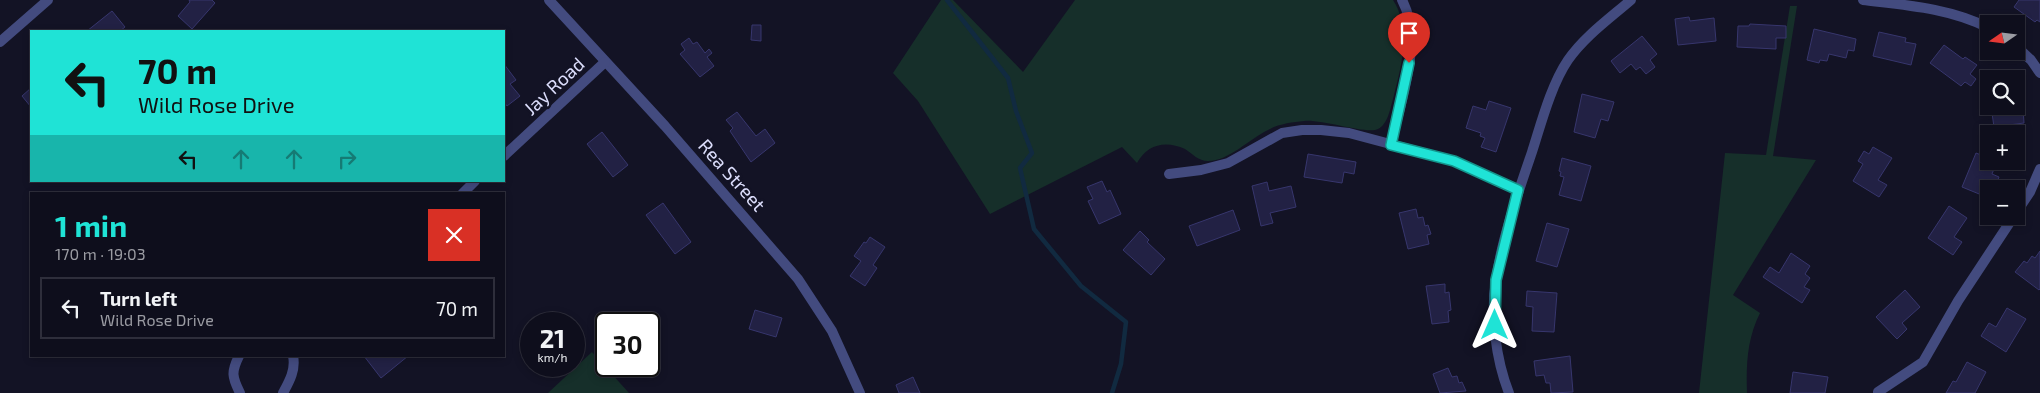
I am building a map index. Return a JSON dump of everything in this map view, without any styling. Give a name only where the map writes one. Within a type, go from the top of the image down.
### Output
[{"type":"street","points":[[0,42],[48,0]]},
{"type":"street","name":"Rea Street","points":[[549,0],[665,126],[798,279],[832,331],[860,393]]},
{"type":"street","points":[[1391,145],[1412,48],[1410,25],[1402,0]]},
{"type":"street","points":[[1509,393],[1504,381],[1495,338],[1496,280],[1518,190],[1543,117],[1567,62],[1582,42],[1631,0]]},
{"type":"street","points":[[1863,0],[1934,10],[1960,16],[1980,24]]},
{"type":"street","points":[[2025,54],[2040,73]]},
{"type":"street","name":"Jay Road","points":[[505,155],[605,62]]},
{"type":"street","points":[[1170,174],[1202,170],[1228,163],[1282,133],[1302,130],[1349,133],[1454,161],[1518,190]]},
{"type":"street","points":[[2025,200],[2040,169]]},
{"type":"street","points":[[464,192],[474,182]]},
{"type":"street","points":[[1878,392],[1923,362],[1958,302],[2008,225]]},
{"type":"street","points":[[238,357],[233,368],[234,380],[240,393]]},
{"type":"street","points":[[283,393],[291,378],[293,357]]},
{"type":"green space","points":[[941,0],[953,0],[1023,72],[1075,0],[1393,0],[1399,11],[1402,23],[1402,62],[1390,112],[1384,124],[1378,129],[1365,130],[1312,121],[1290,123],[1272,128],[1231,154],[1208,161],[1198,159],[1178,146],[1164,144],[1146,152],[1137,163],[1122,147],[990,214],[918,101],[893,73]]},
{"type":"green space","points":[[1790,6],[1797,6],[1773,156],[1816,160],[1733,295],[1760,313],[1752,333],[1748,352],[1747,393],[1699,393],[1725,153],[1766,155]]},
{"type":"green space","points":[[592,352],[595,355],[595,377],[615,377],[629,393],[548,393],[565,377],[585,377],[585,359]]},
{"type":"building","points":[[189,0],[212,0],[215,3],[192,29],[178,16],[190,2]]},
{"type":"building","points":[[2019,0],[2040,0],[2040,22],[2037,20],[2035,22],[2014,7]]},
{"type":"building","points":[[112,11],[125,27],[121,30],[88,30]]},
{"type":"building","points":[[1689,17],[1690,21],[1714,18],[1716,41],[1678,45],[1675,19]]},
{"type":"building","points":[[1750,24],[1786,26],[1786,38],[1776,38],[1776,49],[1737,47],[1738,26],[1749,26]]},
{"type":"building","points":[[752,25],[761,25],[761,41],[751,40]]},
{"type":"building","points":[[1814,29],[1856,39],[1854,51],[1848,50],[1846,58],[1829,54],[1827,61],[1820,60],[1819,63],[1807,60]]},
{"type":"building","points":[[1879,32],[1906,38],[1905,42],[1916,44],[1911,65],[1873,56]]},
{"type":"building","points":[[1642,36],[1657,54],[1650,60],[1655,67],[1646,74],[1640,67],[1636,70],[1631,64],[1620,73],[1611,61]]},
{"type":"building","points":[[689,38],[693,44],[697,42],[705,53],[709,49],[712,53],[707,57],[714,66],[700,77],[680,54],[685,50],[681,44]]},
{"type":"building","points":[[1944,45],[1963,59],[1965,57],[1977,65],[1970,74],[1976,79],[1971,86],[1965,82],[1961,86],[1930,63]]},
{"type":"building","points":[[505,65],[516,80],[510,84],[520,96],[507,106],[505,103]]},
{"type":"building","points":[[30,89],[30,106],[22,96]]},
{"type":"building","points":[[1582,94],[1614,102],[1608,121],[1601,119],[1595,138],[1574,132]]},
{"type":"building","points":[[1489,101],[1511,108],[1496,152],[1481,147],[1485,138],[1480,136],[1481,133],[1466,128],[1473,106],[1486,110]]},
{"type":"building","points":[[737,112],[756,136],[765,129],[775,143],[751,162],[730,131],[733,128],[726,120]]},
{"type":"building","points":[[1992,115],[2023,115],[2024,123],[1994,125]]},
{"type":"building","points":[[602,132],[628,165],[613,177],[587,144]]},
{"type":"building","points":[[1873,147],[1892,158],[1878,180],[1887,185],[1879,197],[1853,181],[1863,164],[1858,161],[1864,151],[1869,154]]},
{"type":"building","points":[[1976,153],[1980,155],[1980,170],[1994,170],[1992,174],[1999,177],[1998,180],[1980,180],[1980,194],[1962,187]]},
{"type":"building","points":[[1308,154],[1356,162],[1354,174],[1344,172],[1342,183],[1304,177]]},
{"type":"building","points":[[1562,158],[1591,166],[1581,201],[1559,195],[1564,177],[1560,176],[1561,172],[1559,171]]},
{"type":"building","points":[[1102,181],[1107,192],[1110,190],[1121,214],[1099,224],[1088,201],[1093,199],[1087,187]]},
{"type":"building","points":[[1267,182],[1269,191],[1291,186],[1296,207],[1270,213],[1273,223],[1261,226],[1252,186]]},
{"type":"building","points":[[663,203],[691,242],[675,254],[646,215]]},
{"type":"building","points":[[1949,206],[1967,218],[1954,237],[1962,242],[1953,255],[1928,238]]},
{"type":"building","points":[[1416,209],[1418,218],[1423,217],[1425,226],[1428,225],[1431,234],[1427,235],[1429,244],[1408,249],[1399,213]]},
{"type":"building","points":[[1233,210],[1240,230],[1197,246],[1189,226]]},
{"type":"building","points":[[1547,223],[1569,229],[1557,267],[1536,261]]},
{"type":"building","points":[[1140,231],[1149,240],[1147,242],[1165,259],[1151,275],[1123,250]]},
{"type":"building","points":[[870,237],[885,247],[873,265],[877,268],[865,286],[850,276],[861,261],[854,256]]},
{"type":"building","points":[[2040,251],[2039,290],[2015,272],[2024,261],[2027,263],[2032,256],[2035,258]]},
{"type":"building","points":[[1791,253],[1810,266],[1805,274],[1810,278],[1804,287],[1810,290],[1802,303],[1763,277],[1770,267],[1779,273]]},
{"type":"building","points":[[1445,284],[1445,293],[1449,292],[1451,310],[1448,311],[1449,322],[1432,324],[1426,286]]},
{"type":"building","points":[[1905,290],[1920,307],[1902,323],[1907,329],[1897,339],[1876,317]]},
{"type":"building","points":[[1527,291],[1557,293],[1554,332],[1532,331],[1533,307],[1526,306]]},
{"type":"building","points":[[2007,308],[2026,319],[2006,352],[1981,336],[1989,323],[1996,327]]},
{"type":"building","points":[[755,310],[782,318],[776,337],[749,329]]},
{"type":"building","points":[[1570,356],[1573,392],[1551,393],[1550,383],[1546,383],[1544,375],[1536,376],[1534,361]]},
{"type":"building","points":[[365,357],[407,357],[381,378]]},
{"type":"building","points":[[1967,362],[1986,372],[1975,393],[1946,393],[1953,381],[1956,382]]},
{"type":"building","points":[[1448,368],[1452,377],[1457,376],[1459,383],[1462,382],[1466,391],[1440,393],[1433,374]]},
{"type":"building","points":[[1793,372],[1828,377],[1825,393],[1790,393]]},
{"type":"building","points":[[913,377],[920,393],[899,393],[896,385]]},
{"type":"waterway","points":[[947,0],[1008,78],[1016,111],[1032,153],[1020,168],[1034,229],[1081,286],[1126,322],[1121,364],[1112,393]]},
{"type":"route","points":[[1409,63],[1391,145],[1454,161],[1518,190],[1496,280],[1495,325]]}]
